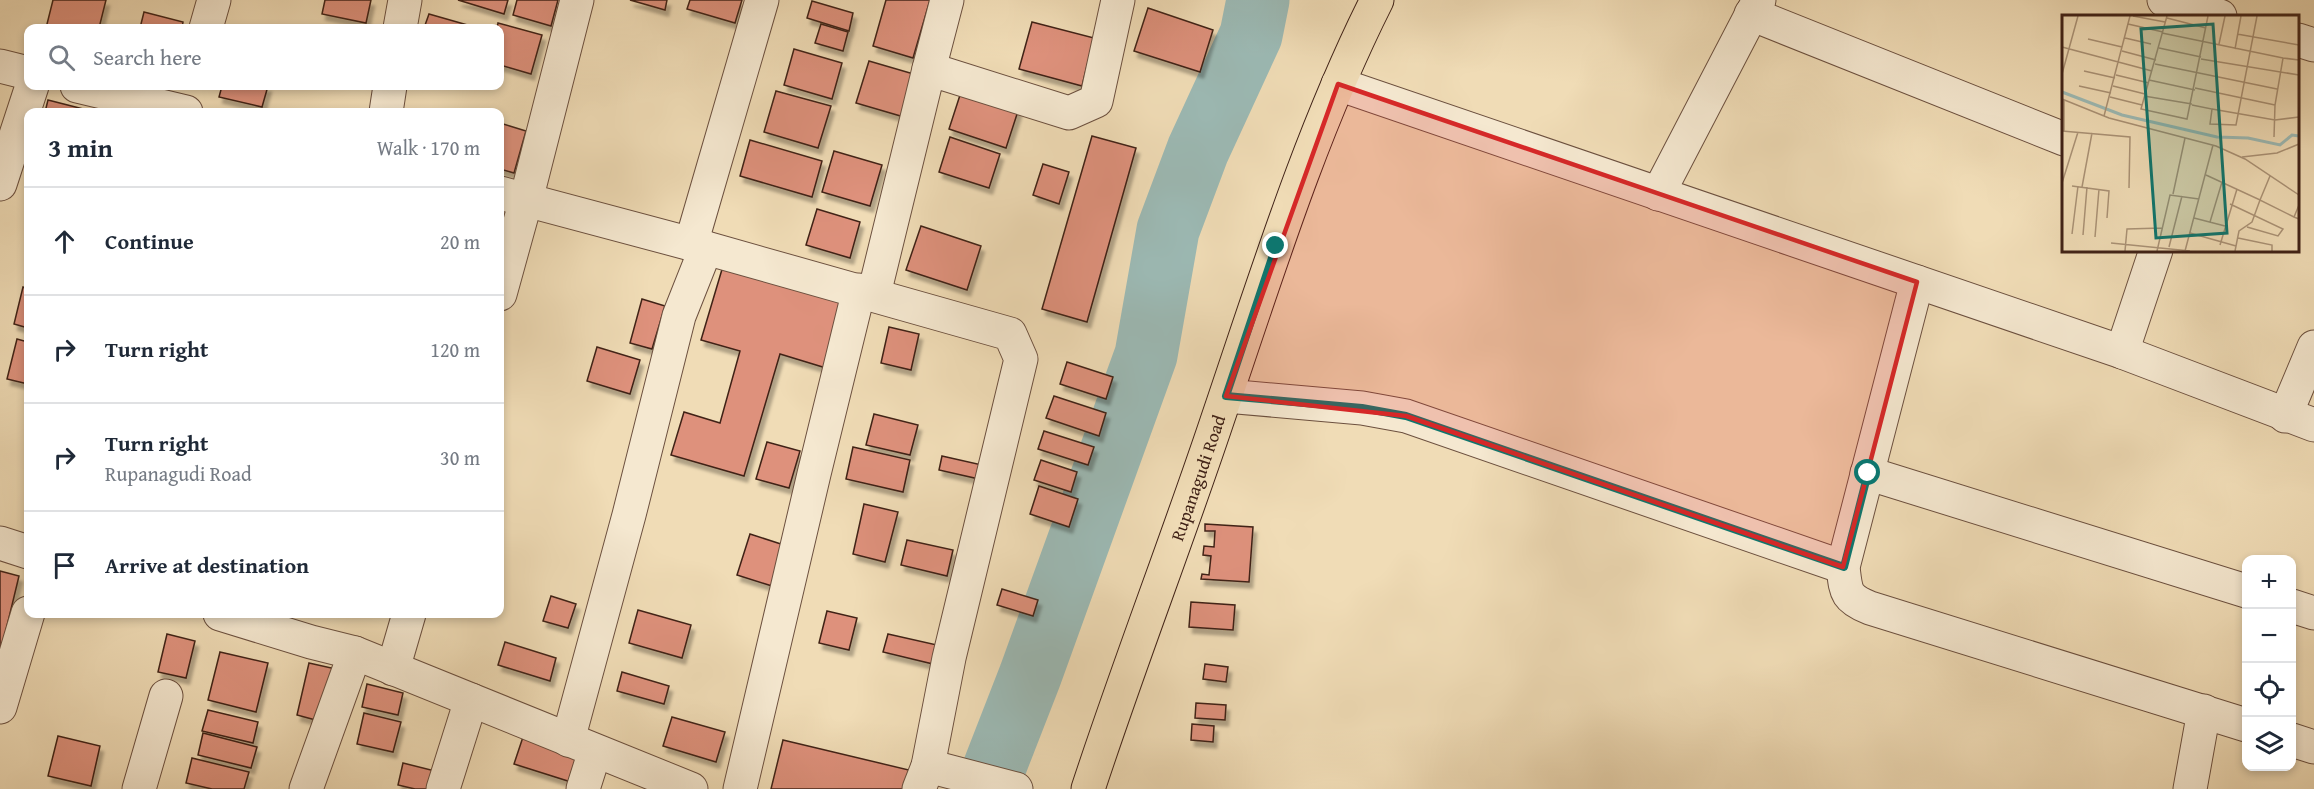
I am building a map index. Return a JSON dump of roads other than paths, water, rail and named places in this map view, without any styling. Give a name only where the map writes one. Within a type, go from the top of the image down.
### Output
[{"type":"main road","name":"Rupanagudi Road","points":[[1088,789],[1125,678],[1226,396],[1276,246],[1348,58],[1377,0]]},
{"type":"street","points":[[207,24],[214,0]]},
{"type":"street","points":[[401,24],[405,0]]},
{"type":"street","points":[[504,264],[513,196],[577,0]]},
{"type":"street","points":[[583,789],[581,746],[629,514],[762,0]]},
{"type":"street","points":[[740,789],[866,292],[947,0]]},
{"type":"street","points":[[929,69],[1069,113],[1096,101],[1118,0]]},
{"type":"street","points":[[2164,0],[2216,15]]},
{"type":"street","points":[[1658,194],[1755,7],[2062,138]]},
{"type":"street","points":[[2299,40],[2314,45]]},
{"type":"street","points":[[0,66],[24,72]]},
{"type":"street","points":[[1338,84],[2122,352],[2300,420],[2314,347]]},
{"type":"street","points":[[25,108],[31,90]]},
{"type":"street","points":[[100,90],[185,105]]},
{"type":"street","points":[[387,108],[389,90]]},
{"type":"street","points":[[0,184],[24,110]]},
{"type":"street","points":[[513,196],[866,292],[1010,334],[1021,359],[949,658],[924,778],[971,776],[1016,789]]},
{"type":"street","points":[[2122,352],[2155,252]]},
{"type":"street","points":[[1917,282],[1844,567],[1846,592],[1855,602],[1870,608],[2242,723]]},
{"type":"street","points":[[1226,396],[1362,408],[1406,416],[1844,567]]},
{"type":"street","points":[[1868,473],[2242,589]]},
{"type":"street","points":[[0,543],[24,551]]},
{"type":"street","points":[[2296,607],[2314,613]]},
{"type":"street","points":[[0,707],[27,618]]},
{"type":"street","points":[[234,618],[311,642],[356,653],[691,789]]},
{"type":"street","points":[[393,669],[408,618]]},
{"type":"street","points":[[306,789],[356,653]]},
{"type":"street","points":[[139,789],[166,696]]},
{"type":"street","points":[[443,789],[471,700]]},
{"type":"street","points":[[2190,789],[2204,711]]},
{"type":"street","points":[[2296,741],[2314,747]]},
{"type":"waterway","points":[[986,789],[1030,676],[1146,355],[1168,230],[1198,150],[1251,35],[1258,0]]}]
